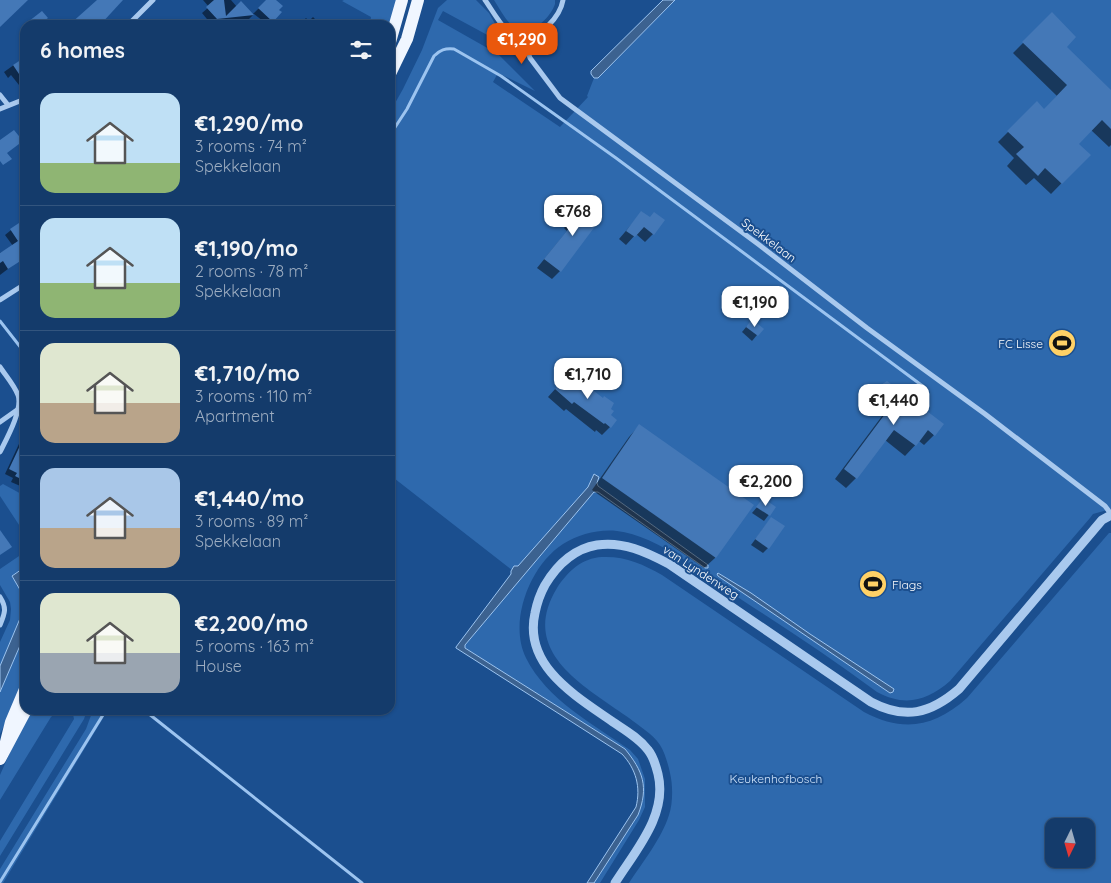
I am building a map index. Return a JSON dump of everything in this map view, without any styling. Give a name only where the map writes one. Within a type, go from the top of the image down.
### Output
[{"type":"main road","points":[[395,28],[402,0]]},
{"type":"main road","points":[[395,63],[406,39],[418,0]]},
{"type":"main road","points":[[0,758],[20,701]]},
{"type":"main road","points":[[5,746],[24,715]]},
{"type":"street","points":[[133,20],[153,0]]},
{"type":"street","name":"Spekkelaan","points":[[485,0],[510,34],[516,40],[524,41],[530,58],[560,98],[985,414],[1105,506],[1111,514]]},
{"type":"street","points":[[524,41],[533,38],[541,32],[558,13],[563,0]]},
{"type":"street","points":[[0,96],[8,106]]},
{"type":"street","points":[[0,109],[20,101]]},
{"type":"street","points":[[0,300],[20,287]]},
{"type":"street","points":[[0,367],[17,393],[19,405],[16,419],[0,452]]},
{"type":"street","points":[[0,422],[17,410]]},
{"type":"street","name":"van Lyndenweg","points":[[614,883],[651,826],[658,811],[659,777],[649,751],[638,740],[562,685],[546,666],[538,652],[532,635],[537,605],[542,591],[551,576],[569,556],[582,548],[598,545],[616,544],[636,548],[669,564],[871,702],[884,709],[915,712],[938,705],[959,689],[1102,520],[1111,514]]},
{"type":"street","points":[[0,597],[5,604],[6,612],[0,625]]},
{"type":"green space","points":[[399,0],[392,20],[371,20],[371,17],[342,1]]},
{"type":"green space","points":[[447,0],[476,0],[489,13],[503,38],[504,44],[443,11],[438,20],[498,54],[535,91],[498,73],[493,82],[560,127],[588,97],[594,78],[598,78],[675,0],[1111,0],[1111,509],[1093,514],[950,681],[933,693],[915,700],[887,697],[877,692],[682,558],[649,540],[633,534],[603,531],[582,535],[563,544],[551,553],[541,566],[525,595],[521,612],[521,644],[526,658],[546,686],[558,699],[586,721],[630,750],[638,759],[645,779],[645,807],[600,883],[594,883],[638,815],[642,804],[644,787],[636,766],[625,749],[465,648],[465,645],[587,498],[581,495],[517,574],[395,479],[395,103],[422,50],[438,8]]},
{"type":"green space","points":[[494,0],[555,0],[555,4],[548,16],[538,26],[525,31],[518,30],[512,26]]},
{"type":"green space","points":[[3,484],[20,493],[20,526],[0,496],[0,486]]},
{"type":"green space","name":"Keukenhofbosch","points":[[1109,533],[1111,533],[1111,883],[629,883],[657,841],[669,815],[672,788],[667,762],[662,748],[654,737],[576,680],[562,665],[551,649],[545,631],[547,611],[557,588],[576,566],[588,560],[602,557],[626,559],[641,564],[662,575],[864,712],[879,719],[892,723],[918,724],[930,721],[955,708],[967,698]]},
{"type":"green space","points":[[20,555],[20,570],[12,576],[20,590],[20,618],[0,666],[0,642],[10,620],[11,609],[10,602],[0,585],[0,569]]},
{"type":"green space","points":[[20,646],[20,692],[0,734],[0,692]]},
{"type":"green space","points":[[27,715],[53,715],[0,800],[0,775]]},
{"type":"green space","points":[[73,715],[85,715],[0,856],[0,841],[74,719]]},
{"type":"green space","points":[[91,715],[105,715],[3,883],[0,883],[0,869],[86,729]]},
{"type":"shaded area","points":[[663,0],[675,0],[598,78],[594,78],[591,71]]},
{"type":"shaded area","points":[[594,474],[599,477],[598,486],[708,565],[708,568],[705,568],[598,492],[594,492],[465,645],[465,648],[625,749],[640,772],[643,796],[638,815],[594,883],[587,883],[636,807],[638,792],[631,766],[622,754],[456,647],[511,574],[514,566],[518,566],[588,487]]},
{"type":"shaded area","points":[[20,570],[20,590],[12,576]]},
{"type":"shaded area","points":[[718,573],[894,689],[893,692],[890,693],[718,576]]},
{"type":"shaded area","points":[[20,618],[20,646],[0,692],[0,666]]},
{"type":"building","points":[[0,0],[28,0],[0,27]]},
{"type":"building","points":[[97,0],[123,0],[105,20],[75,20]]},
{"type":"building","points":[[214,0],[224,0],[226,16],[241,1],[254,15],[217,19],[206,7]]},
{"type":"building","points":[[266,0],[276,0],[283,6],[279,10],[282,12],[275,20],[271,20],[258,8]]},
{"type":"building","points":[[42,11],[48,18],[45,20],[30,20]]},
{"type":"building","points":[[1052,12],[1076,37],[1067,47],[1111,90],[1111,129],[1102,120],[1079,144],[1091,155],[1062,184],[1045,168],[1038,176],[1016,154],[1024,147],[1007,131],[1037,101],[1044,109],[1067,85],[1022,42]]},
{"type":"building","points":[[20,60],[20,76],[13,65]]},
{"type":"building","points":[[14,130],[20,137],[20,143],[7,153],[12,159],[3,165],[0,161],[0,140]]},
{"type":"building","points":[[583,203],[602,217],[561,272],[544,259],[574,222],[571,220]]},
{"type":"building","points":[[641,211],[650,217],[654,212],[665,220],[654,235],[644,227],[635,237],[626,231]]},
{"type":"building","points":[[20,222],[20,261],[8,269],[3,261],[0,263],[0,253],[18,241],[10,229]]},
{"type":"building","points":[[752,319],[764,329],[758,336],[746,327]]},
{"type":"building","points":[[565,376],[576,385],[580,380],[603,398],[604,396],[614,403],[611,409],[614,411],[611,415],[617,420],[611,428],[574,402],[572,404],[555,389]]},
{"type":"building","points":[[887,381],[944,424],[935,436],[928,430],[916,446],[894,430],[857,479],[844,469],[891,406],[878,401],[874,394],[878,387]]},
{"type":"building","points":[[639,424],[754,505],[716,558],[602,478]]},
{"type":"building","points":[[20,446],[20,478],[15,476],[17,473],[9,469]]},
{"type":"building","points":[[763,498],[776,507],[770,516],[756,507]]},
{"type":"building","points":[[771,517],[785,526],[769,549],[755,539]]},
{"type":"building","points":[[0,530],[12,547],[0,555]]},
{"type":"waterway","points":[[395,127],[407,109],[434,56],[443,50],[454,49],[501,76],[616,158],[924,387]]},
{"type":"waterway","points":[[0,321],[20,347]]},
{"type":"waterway","points":[[0,882],[103,715]]},
{"type":"waterway","points":[[150,715],[362,883]]},
{"type":"place","name":"FC Lisse","points":[[1062,343]]},
{"type":"place","name":"Flags","points":[[873,584]]}]
